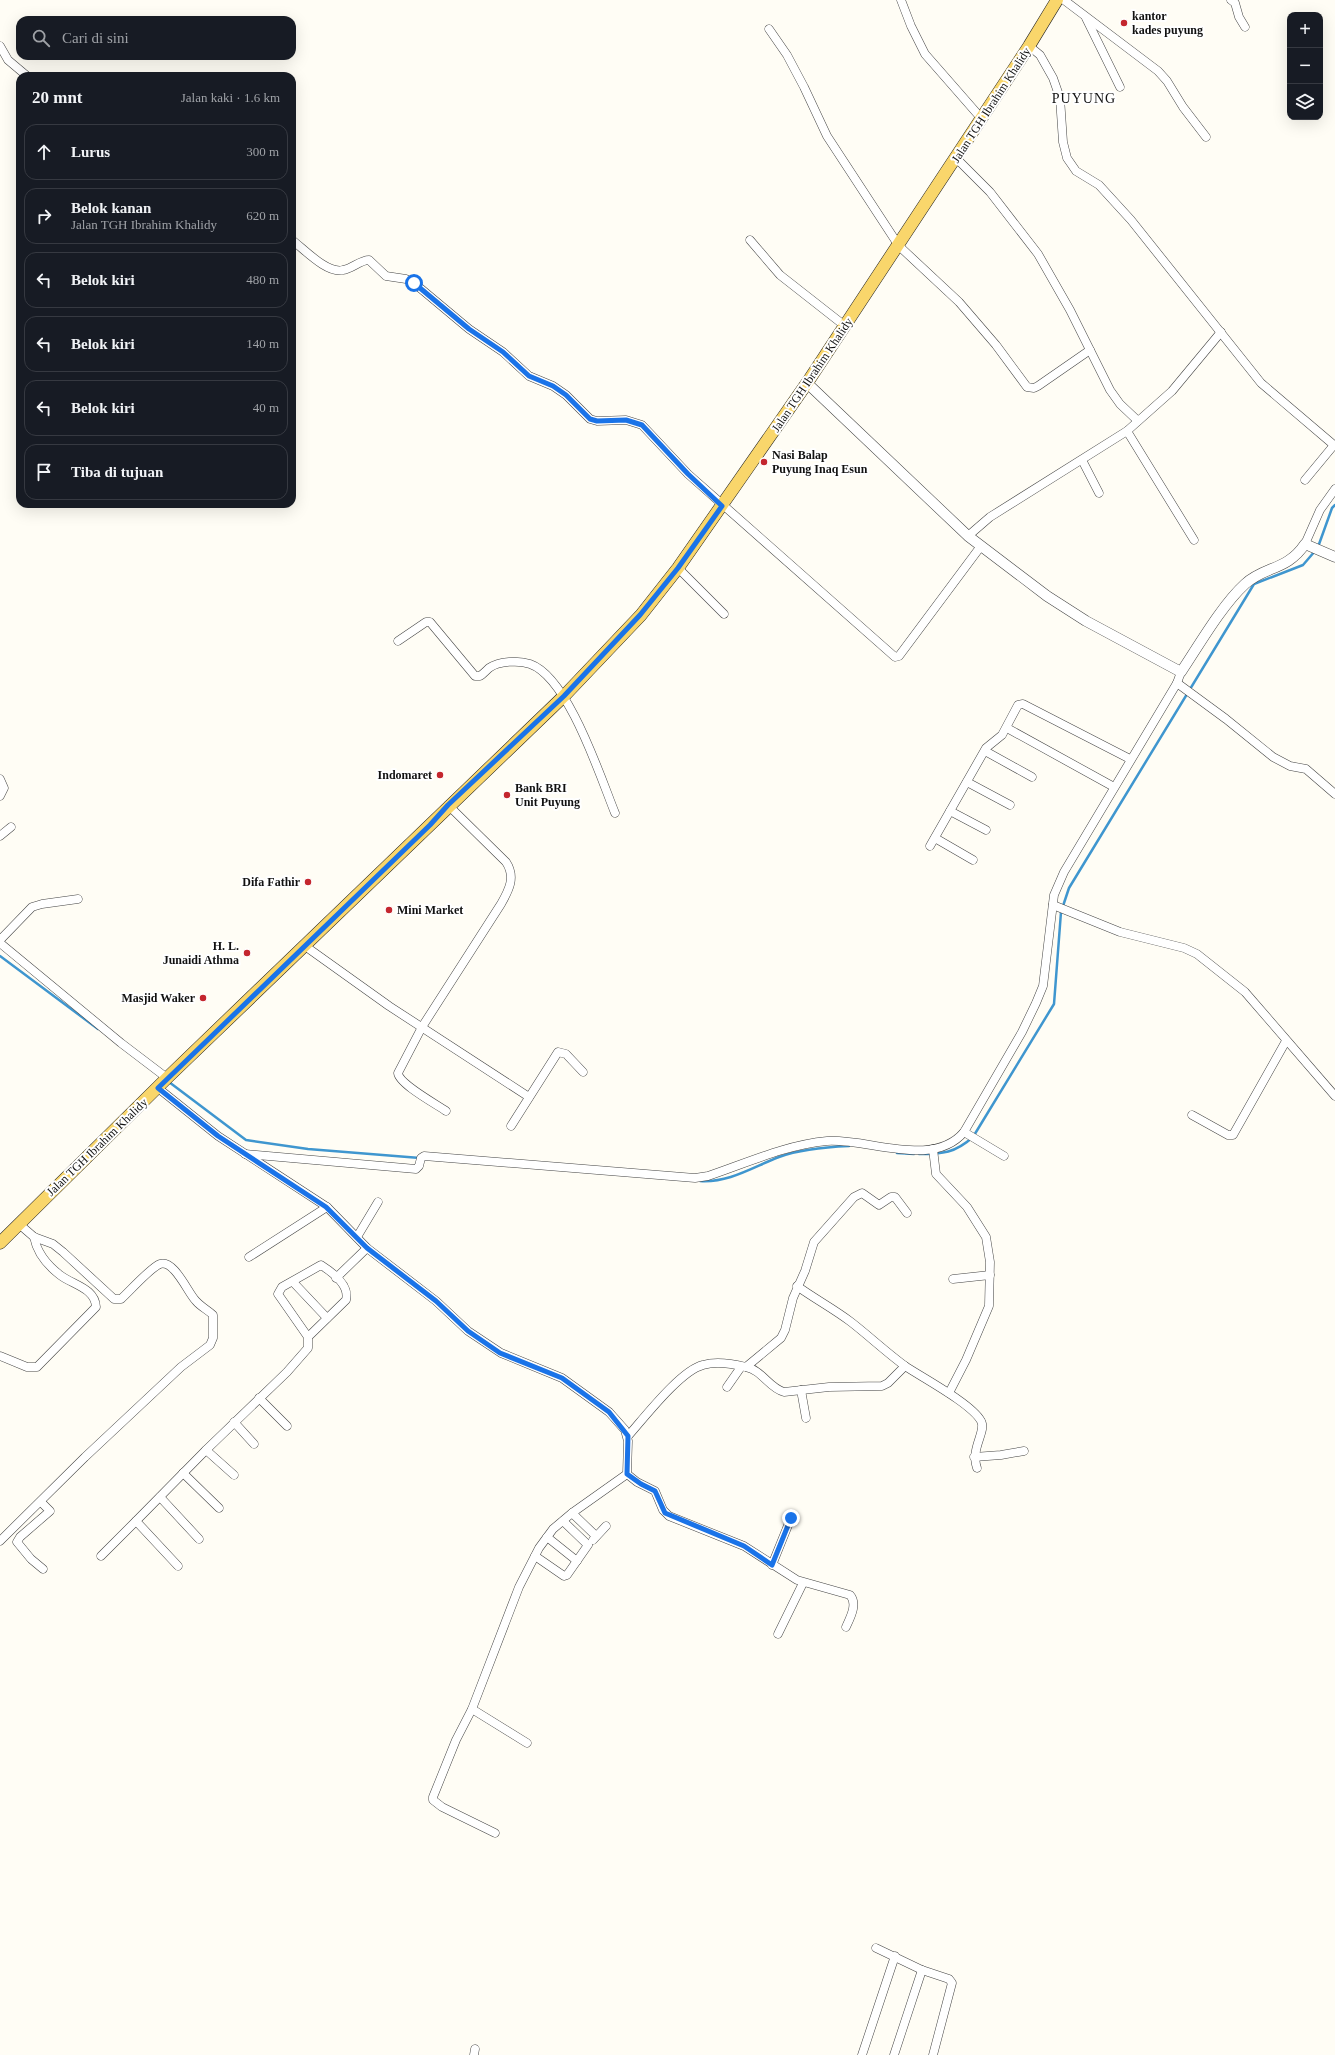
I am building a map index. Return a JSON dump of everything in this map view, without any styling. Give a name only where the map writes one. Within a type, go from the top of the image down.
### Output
[{"type":"main road","name":"Jalan TGH Ibrahim Khalidy","points":[[0,1243],[430,825],[448,805],[564,696],[640,615],[678,568],[807,383],[899,246],[1029,46],[1056,0]]},
{"type":"street","points":[[901,0],[910,26],[925,54],[981,118]]},
{"type":"street","points":[[1064,0],[1158,71],[1167,81],[1183,107],[1206,137]]},
{"type":"street","points":[[1232,0],[1235,2],[1239,17],[1245,27]]},
{"type":"street","points":[[1086,17],[1120,87]]},
{"type":"street","points":[[769,29],[787,55],[801,80],[827,136],[899,246],[959,302],[996,345],[1029,388],[1038,386],[1090,350]]},
{"type":"street","points":[[0,46],[8,60],[22,72]]},
{"type":"street","points":[[1029,46],[1040,55],[1049,70],[1056,87],[1060,98],[1064,142],[1071,164],[1076,171],[1099,185],[1131,220],[1261,383],[1334,445],[1304,480]]},
{"type":"street","points":[[956,158],[990,192],[1038,254],[1110,390],[1120,404],[1138,421]]},
{"type":"street","points":[[750,240],[780,275],[845,326]]},
{"type":"street","points":[[296,243],[324,266],[332,269],[344,270],[364,260],[369,260],[386,276],[406,279],[414,283],[469,329],[503,352],[529,376],[553,386],[566,395],[590,419],[597,421],[626,420],[642,425],[688,474],[722,506],[896,657],[980,546]]},
{"type":"street","points":[[968,536],[990,517],[1127,431],[1172,391],[1221,332]]},
{"type":"street","points":[[807,383],[980,546],[1047,596],[1086,621],[1181,672]]},
{"type":"street","points":[[1127,431],[1194,540]]},
{"type":"street","points":[[1082,460],[1099,493]]},
{"type":"street","points":[[245,1154],[413,1169],[424,1156],[480,1159],[654,1176],[695,1178],[714,1174],[796,1145],[840,1141],[933,1152],[951,1142],[969,1135],[1036,1004],[1043,986],[1059,908],[1054,895],[1064,872],[1130,760],[1178,685],[1181,672],[1231,600],[1245,584],[1289,562],[1307,544],[1320,510],[1335,489]]},
{"type":"street","points":[[1307,544],[1335,557]]},
{"type":"street","points":[[678,568],[724,614]]},
{"type":"street","points":[[398,641],[426,622],[431,622],[474,676],[480,676],[496,665],[514,661],[529,663],[542,671],[564,696],[615,813]]},
{"type":"street","points":[[1178,685],[1226,719],[1273,757],[1290,766],[1306,770],[1335,794]]},
{"type":"street","points":[[930,846],[988,744],[1000,738],[1018,706],[1024,704],[1130,760]]},
{"type":"street","points":[[1007,728],[1114,787]]},
{"type":"street","points":[[985,751],[1032,777]]},
{"type":"street","points":[[0,779],[4,788],[0,796]]},
{"type":"street","points":[[967,782],[1010,805]]},
{"type":"street","points":[[446,1111],[412,1089],[398,1076],[400,1066],[422,1027],[510,890],[512,879],[511,869],[506,862],[448,805]]},
{"type":"street","points":[[950,811],[986,830]]},
{"type":"street","points":[[0,836],[11,827]]},
{"type":"street","points":[[935,838],[973,860]]},
{"type":"street","points":[[78,899],[32,907],[0,942],[121,1043],[218,1136],[326,1207],[367,1248],[436,1301],[468,1331],[510,1357],[562,1378],[609,1412],[628,1436],[627,1474]]},
{"type":"street","points":[[1059,908],[1120,932],[1184,948],[1197,954],[1245,992],[1286,1041],[1323,1080],[1335,1096]]},
{"type":"street","points":[[305,946],[422,1027],[529,1097]]},
{"type":"street","points":[[1192,1115],[1228,1135],[1233,1135],[1286,1041]]},
{"type":"street","points":[[512,1126],[558,1052],[566,1054],[583,1072]]},
{"type":"street","points":[[969,1135],[1004,1156]]},
{"type":"street","points":[[933,1152],[936,1174],[967,1206],[986,1237],[990,1250],[991,1290],[987,1310],[949,1393]]},
{"type":"street","points":[[727,1387],[744,1367],[781,1338],[797,1286],[805,1271],[814,1242],[858,1194],[864,1194],[879,1206],[891,1197],[895,1197],[907,1213]]},
{"type":"street","points":[[357,1237],[378,1202]]},
{"type":"street","points":[[249,1257],[326,1207]]},
{"type":"street","points":[[0,1540],[41,1502],[85,1457],[181,1367],[207,1348],[213,1338],[214,1322],[213,1315],[197,1302],[178,1275],[168,1265],[164,1263],[156,1266],[121,1299],[117,1299],[57,1247],[34,1237],[19,1224]]},
{"type":"street","points":[[0,1356],[27,1367],[37,1367],[96,1307],[95,1301],[89,1293],[61,1276],[41,1256],[34,1237]]},
{"type":"street","points":[[336,1278],[367,1248]]},
{"type":"street","points":[[101,1556],[234,1422],[288,1372],[303,1355],[309,1346],[308,1337],[278,1297],[280,1290],[319,1265],[343,1285],[347,1295],[343,1304],[308,1337]]},
{"type":"street","points":[[953,1279],[990,1275]]},
{"type":"street","points":[[293,1282],[327,1318]]},
{"type":"street","points":[[797,1286],[851,1322],[905,1366],[949,1393],[978,1416],[982,1424],[974,1457],[977,1468]]},
{"type":"street","points":[[628,1436],[691,1370],[709,1364],[744,1367],[759,1373],[780,1391],[790,1392],[829,1387],[882,1386],[888,1383],[905,1366]]},
{"type":"street","points":[[801,1390],[806,1418]]},
{"type":"street","points":[[259,1398],[287,1426]]},
{"type":"street","points":[[234,1422],[254,1444]]},
{"type":"street","points":[[206,1450],[234,1475]]},
{"type":"street","points":[[974,1457],[1001,1455],[1024,1451]]},
{"type":"street","points":[[183,1473],[219,1508]]},
{"type":"street","points":[[495,1833],[442,1807],[433,1799],[456,1740],[472,1710],[516,1594],[535,1556],[547,1537],[563,1521],[627,1474]]},
{"type":"street","points":[[627,1474],[641,1484],[655,1491],[665,1513],[744,1546],[788,1576],[803,1583],[852,1597],[853,1609],[846,1627]]},
{"type":"street","points":[[160,1497],[199,1539]]},
{"type":"street","points":[[41,1502],[50,1512],[17,1542],[23,1551],[43,1569]]},
{"type":"street","points":[[572,1513],[596,1536]]},
{"type":"street","points":[[772,1565],[791,1518]]},
{"type":"street","points":[[136,1521],[178,1566]]},
{"type":"street","points":[[563,1521],[588,1545]]},
{"type":"street","points":[[535,1556],[564,1576],[567,1575],[588,1545],[606,1526]]},
{"type":"street","points":[[547,1537],[577,1561]]},
{"type":"street","points":[[778,1634],[803,1583]]},
{"type":"street","points":[[472,1710],[527,1743]]},
{"type":"street","points":[[876,1948],[922,1970],[949,1979],[952,1983],[933,2055]]},
{"type":"street","points":[[862,2055],[895,1956]]},
{"type":"street","points":[[894,2055],[922,1970]]},
{"type":"waterway","points":[[1318,547],[1332,508],[1335,505]]},
{"type":"waterway","points":[[919,1154],[948,1152],[973,1137],[1054,1004],[1061,912],[1069,888],[1254,584],[1303,565],[1315,551]]},
{"type":"waterway","points":[[0,956],[98,1029]]},
{"type":"waterway","points":[[169,1082],[246,1140],[308,1149],[420,1158]]},
{"type":"waterway","points":[[700,1181],[721,1180],[741,1174],[779,1157],[804,1150],[849,1146]]},
{"type":"waterway","points":[[897,1153],[914,1154]]},
{"type":"place","name":"kantor kades puyung","points":[[1124,23]]},
{"type":"place","name":"Nasi Balap Puyung Inaq Esun","points":[[764,462]]},
{"type":"place","name":"Indomaret","points":[[440,775]]},
{"type":"place","name":"Bank BRI Unit Puyung","points":[[507,795]]},
{"type":"place","name":"Difa Fathir","points":[[308,882]]},
{"type":"place","name":"Mini Market","points":[[389,910]]},
{"type":"place","name":"H. L. Junaidi Athma","points":[[247,953]]},
{"type":"place","name":"Masjid Waker","points":[[203,998]]},
{"type":"district","name":"PUYUNG","points":[[1084,98]]},
{"type":"route","points":[[414,283],[443,309],[503,352],[529,376],[546,382],[566,395],[590,419],[595,421],[626,420],[635,422],[648,429],[688,474],[722,506],[654,599],[564,696],[448,805],[430,825],[158,1088],[218,1136],[326,1207],[340,1219],[367,1248],[436,1301],[468,1331],[500,1353],[562,1378],[609,1412],[628,1436],[627,1474],[637,1482],[652,1488],[655,1491],[663,1510],[669,1516],[744,1546],[772,1565],[791,1518]]}]
